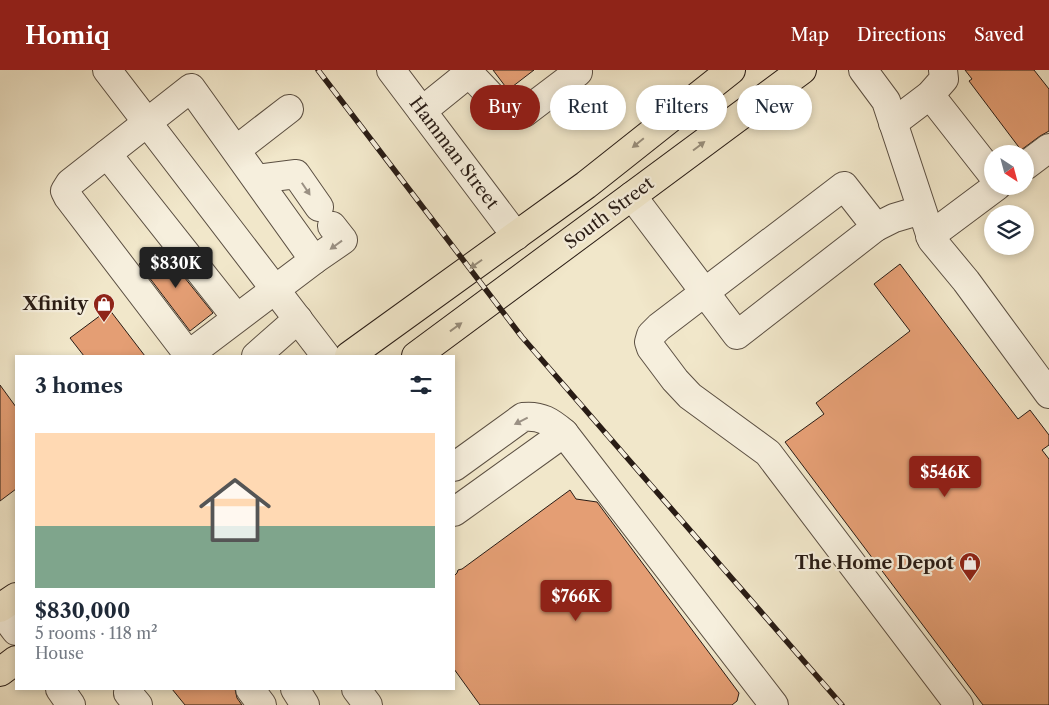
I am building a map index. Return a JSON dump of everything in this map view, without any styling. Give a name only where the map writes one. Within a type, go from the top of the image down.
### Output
[{"type":"main road","name":"South Street","points":[[350,355],[586,185],[731,70]]},
{"type":"main road","name":"South Street","points":[[417,355],[802,70]]},
{"type":"main road","points":[[0,609],[15,598]]},
{"type":"main road","points":[[0,672],[15,661]]},
{"type":"street","points":[[107,70],[325,355]]},
{"type":"street","name":"Hamman Street","points":[[391,70],[516,236]]},
{"type":"street","points":[[864,70],[886,101],[930,236],[976,294],[1049,394]]},
{"type":"street","points":[[422,111],[468,71],[508,114],[524,113],[578,72]]},
{"type":"street","points":[[256,179],[296,174],[343,240],[274,289],[195,350],[188,351],[184,349],[65,191],[70,183],[147,122],[184,79],[314,260]]},
{"type":"street","points":[[893,123],[943,79],[984,158]]},
{"type":"street","points":[[236,150],[289,109]]},
{"type":"street","points":[[1034,159],[1049,148]]},
{"type":"street","points":[[107,154],[236,318]]},
{"type":"street","points":[[876,227],[844,186],[658,327],[651,335],[649,342],[651,348],[690,396],[768,453],[959,705]]},
{"type":"street","points":[[930,236],[985,195]]},
{"type":"street","points":[[632,196],[736,335],[876,227],[894,218],[921,210]]},
{"type":"street","points":[[257,355],[298,319]]},
{"type":"street","points":[[455,466],[524,417],[533,416],[550,420],[564,433],[774,705]]},
{"type":"street","points":[[455,511],[564,433]]},
{"type":"street","points":[[0,609],[15,630]]},
{"type":"street","points":[[61,690],[71,705]]},
{"type":"street","points":[[129,690],[128,692],[138,705]]},
{"type":"street","points":[[251,690],[262,705]]},
{"type":"street","points":[[296,690],[305,705]]},
{"type":"street","points":[[357,690],[368,705]]},
{"type":"building","points":[[493,70],[534,70],[514,85],[504,85]]},
{"type":"building","points":[[965,70],[1034,70],[1049,89],[1049,131],[1028,145],[1017,145],[969,81],[972,79]]},
{"type":"building","points":[[160,247],[213,313],[190,331],[139,264]]},
{"type":"building","name":"The Home Depot","points":[[900,264],[1018,419],[1030,410],[1049,435],[1049,445],[1042,450],[1049,459],[1049,705],[983,705],[785,442],[824,414],[816,403],[910,331],[874,284]]},
{"type":"building","name":"Xfinity","points":[[109,309],[144,355],[83,355],[70,338]]},
{"type":"building","points":[[0,385],[15,406],[15,490],[0,501]]},
{"type":"building","points":[[570,490],[576,499],[597,502],[739,693],[737,701],[732,705],[480,705],[455,670],[455,575],[458,570],[462,569]]},
{"type":"building","points":[[173,690],[235,690],[237,698],[242,705],[185,705]]},
{"type":"railway","points":[[318,70],[522,337],[842,705]]},
{"type":"place","name":"Xfinity","points":[[104,323]]},
{"type":"place","name":"The Home Depot","points":[[970,582]]}]
